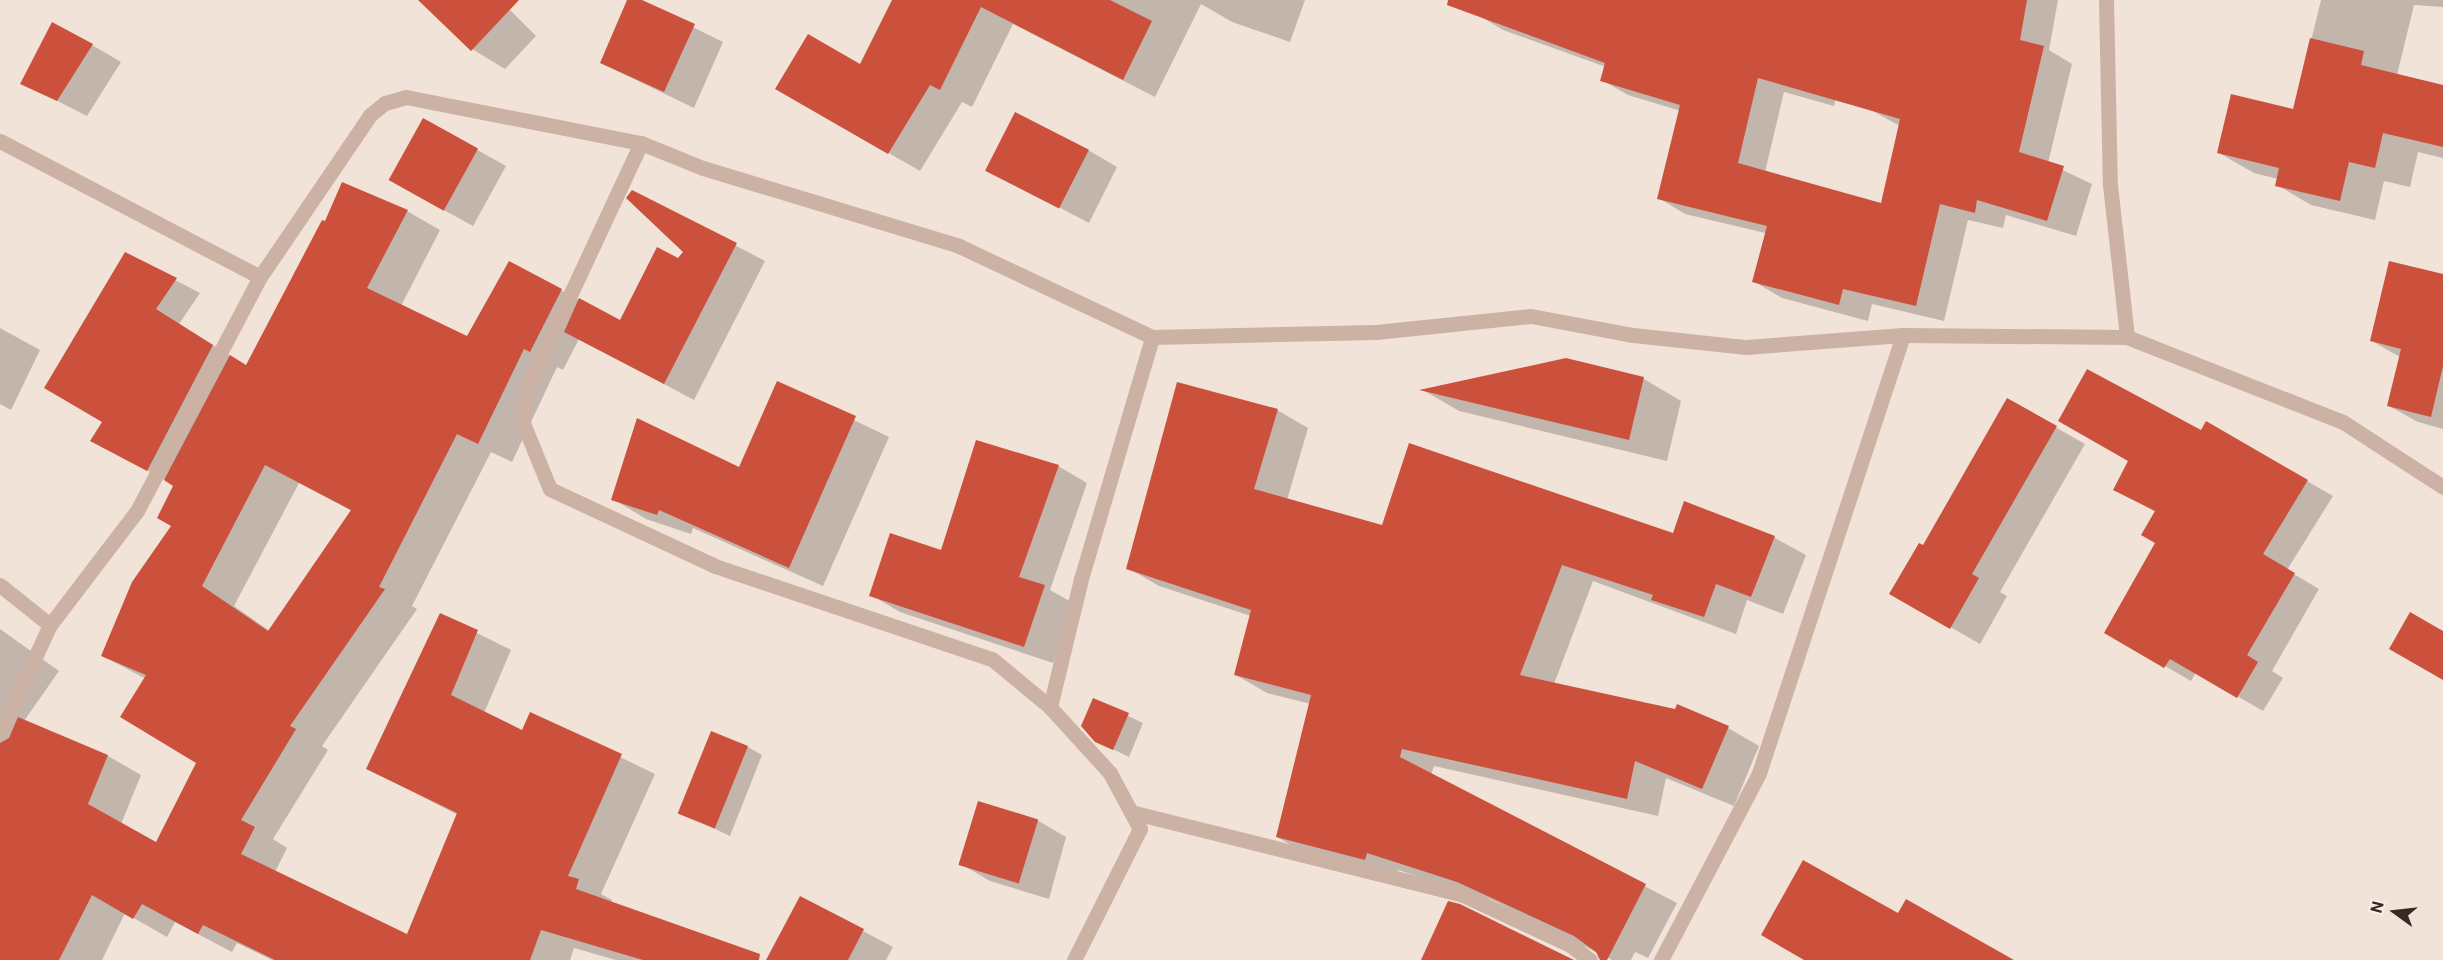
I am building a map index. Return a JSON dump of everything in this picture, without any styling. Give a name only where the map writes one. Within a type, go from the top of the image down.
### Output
[{"type":"street","points":[[2106,0],[2110,185],[2127,338]]},
{"type":"street","points":[[0,733],[50,625],[137,511],[260,277],[370,115],[385,103],[406,97],[641,143],[703,168],[959,246],[1152,337],[1376,332],[1531,316],[1633,335],[1746,347],[1903,335],[2127,338],[2343,422],[2443,488]]},
{"type":"street","points":[[0,141],[260,277]]},
{"type":"street","points":[[641,143],[527,388],[523,423],[550,489],[714,566],[992,659],[1050,707],[1110,773],[1140,829],[1074,960]]},
{"type":"street","points":[[1661,960],[1759,773],[1903,335]]},
{"type":"street","points":[[1050,707],[1084,568],[1152,337]]},
{"type":"street","points":[[0,585],[50,625]]},
{"type":"street","points":[[1131,812],[1463,895],[1570,945],[1590,960]]},
{"type":"building","points":[[418,0],[519,0],[471,51]]},
{"type":"building","points":[[627,0],[642,0],[695,24],[664,92],[600,63]]},
{"type":"building","points":[[892,0],[1110,0],[1152,21],[1123,80],[981,7],[940,90],[930,85],[888,154],[775,89],[808,34],[860,64]]},
{"type":"building","points":[[1448,0],[2027,0],[2020,40],[2044,46],[2019,152],[2064,166],[2047,221],[1977,200],[1975,213],[1940,204],[1916,306],[1843,289],[1839,305],[1752,282],[1767,226],[1657,199],[1680,105],[1600,81],[1605,63],[1447,5]],"holes":[[[1758,78],[1900,119],[1881,203],[1738,163]]]},
{"type":"building","points":[[52,22],[93,44],[57,101],[20,84]]},
{"type":"building","points":[[2310,38],[2364,51],[2361,65],[2443,85],[2443,147],[2383,133],[2375,168],[2349,162],[2340,201],[2275,186],[2279,168],[2217,153],[2231,94],[2293,109]]},
{"type":"building","points":[[1015,112],[1089,150],[1059,208],[985,171]]},
{"type":"building","points":[[423,118],[478,149],[444,211],[389,180]]},
{"type":"building","points":[[342,182],[408,210],[367,288],[467,336],[509,261],[562,289],[530,352],[524,349],[478,444],[457,434],[379,587],[385,589],[290,726],[296,729],[241,820],[255,827],[241,854],[407,934],[457,813],[366,769],[440,613],[478,630],[451,695],[522,730],[530,712],[622,754],[568,876],[579,879],[576,889],[760,954],[759,960],[643,960],[541,930],[530,960],[275,960],[203,925],[198,934],[142,904],[133,919],[92,895],[59,960],[0,960],[0,743],[9,738],[18,717],[108,755],[88,804],[156,842],[196,763],[120,717],[146,675],[101,656],[132,582],[171,526],[157,518],[173,486],[164,480],[230,355],[246,365],[322,220],[325,221]],"holes":[[[265,465],[351,510],[268,631],[202,586]]]},
{"type":"building","points":[[632,190],[737,243],[664,384],[564,332],[579,298],[620,320],[657,247],[678,258],[683,252],[626,198]]},
{"type":"building","points":[[125,252],[177,278],[156,309],[213,345],[147,471],[90,441],[102,422],[44,388]]},
{"type":"building","points":[[2389,261],[2443,274],[2443,366],[2431,417],[2387,406],[2401,349],[2370,341]]},
{"type":"building","points":[[1566,358],[1644,377],[1629,440],[1419,390]]},
{"type":"building","points":[[2087,369],[2201,430],[2206,421],[2308,480],[2263,554],[2295,573],[2247,655],[2258,662],[2237,698],[2170,659],[2164,668],[2104,633],[2155,543],[2141,535],[2155,511],[2113,490],[2128,461],[2058,421]]},
{"type":"building","points":[[777,381],[856,416],[789,568],[659,510],[657,515],[611,500],[637,418],[739,467]]},
{"type":"building","points":[[1177,382],[1278,409],[1254,489],[1382,525],[1409,443],[1673,533],[1684,501],[1775,536],[1751,597],[1716,584],[1704,617],[1651,600],[1653,595],[1562,565],[1520,675],[1675,709],[1677,704],[1729,726],[1702,789],[1635,761],[1627,799],[1402,749],[1400,757],[1646,884],[1607,960],[1600,960],[1596,952],[1574,936],[1457,882],[1367,853],[1365,860],[1276,837],[1311,695],[1234,675],[1251,610],[1126,569]]},
{"type":"building","points":[[2007,398],[2057,426],[1972,574],[1979,578],[1950,629],[1889,594],[1919,543],[1923,545]]},
{"type":"building","points":[[976,440],[1059,465],[1019,577],[1045,585],[1024,647],[869,596],[890,533],[941,550]]},
{"type":"building","points":[[2410,612],[2443,631],[2443,680],[2389,649]]},
{"type":"building","points":[[1093,698],[1129,713],[1113,750],[1095,742],[1081,726]]},
{"type":"building","points":[[711,731],[748,746],[715,829],[678,814]]},
{"type":"building","points":[[978,801],[1038,819],[1019,883],[958,865]]},
{"type":"building","points":[[1803,860],[1898,913],[1906,899],[2014,960],[1804,960],[1761,935]]},
{"type":"building","points":[[800,896],[864,929],[848,960],[766,960]]},
{"type":"building","points":[[1448,901],[1460,904],[1574,960],[1421,960]]}]
